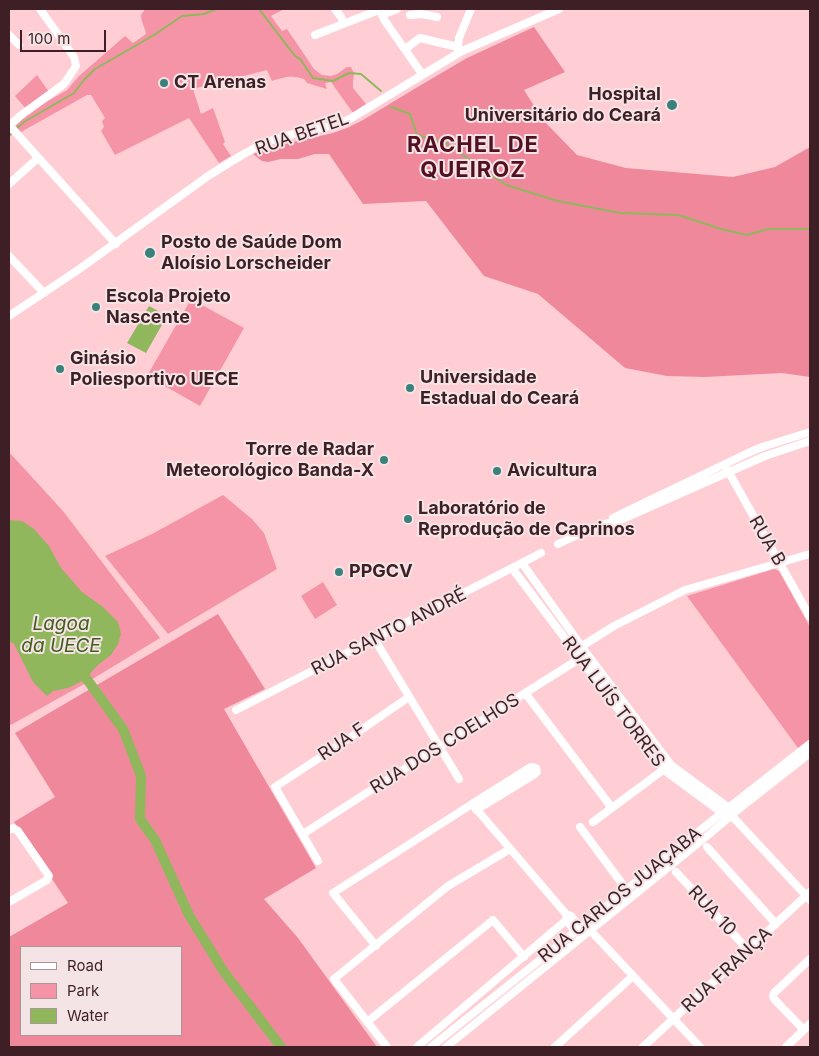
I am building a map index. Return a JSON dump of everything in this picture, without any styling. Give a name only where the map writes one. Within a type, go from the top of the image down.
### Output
[{"type":"street","points":[[335,9],[344,23]]},
{"type":"street","points":[[315,35],[380,11],[397,9]]},
{"type":"street","points":[[405,49],[420,38],[460,49],[459,38],[471,9]]},
{"type":"street","name":"RUA BETEL","points":[[9,316],[116,244],[208,176],[242,155],[264,143],[285,136],[348,120],[460,49],[560,9]]},
{"type":"street","points":[[43,10],[74,57],[75,68],[64,84],[9,126],[116,244]]},
{"type":"street","points":[[380,11],[422,74]]},
{"type":"street","points":[[410,15],[422,11],[437,17]]},
{"type":"street","points":[[9,35],[19,45]]},
{"type":"street","points":[[9,184],[38,158]]},
{"type":"street","points":[[9,256],[44,293]]},
{"type":"street","points":[[605,524],[627,511],[724,464],[762,447],[810,432]]},
{"type":"street","points":[[558,544],[588,530],[618,521],[764,456],[810,441]]},
{"type":"street","name":"RUA B","points":[[724,464],[810,617]]},
{"type":"street","name":"RUA SANTO ANDRÉ","points":[[236,710],[542,553]]},
{"type":"street","points":[[582,646],[614,626],[685,590],[810,554]]},
{"type":"street","name":"RUA LUÍS TORRES","points":[[522,563],[582,646],[584,657]]},
{"type":"street","name":"RUA LUÍS TORRES","points":[[512,568],[584,657],[667,767],[732,816],[809,896]]},
{"type":"street","points":[[375,640],[459,779]]},
{"type":"street","name":"RUA DOS COELHOS","points":[[303,834],[584,657]]},
{"type":"street","points":[[526,694],[612,808]]},
{"type":"street","name":"RUA F","points":[[303,834],[275,787],[410,697]]},
{"type":"street","name":"RUA CARLOS JUAÇABA","points":[[431,1047],[590,930],[626,890],[810,744]]},
{"type":"street","name":"RUA CARLOS JUAÇABA","points":[[446,1047],[578,930],[632,897],[810,752]]},
{"type":"street","points":[[376,946],[333,893],[474,807],[535,774],[537,772],[536,768],[531,767],[474,807]]},
{"type":"street","points":[[592,822],[667,767]]},
{"type":"street","points":[[474,807],[578,930]]},
{"type":"street","points":[[580,827],[632,897]]},
{"type":"street","points":[[9,902],[49,878],[49,874],[18,831],[11,829]]},
{"type":"street","points":[[303,834],[318,861]]},
{"type":"street","points":[[707,847],[776,924]]},
{"type":"street","points":[[387,1047],[334,979],[448,886],[510,849]]},
{"type":"street","name":"RUA 10","points":[[676,872],[748,950]]},
{"type":"street","name":"RUA FRANÇA","points":[[643,1047],[809,896]]},
{"type":"street","points":[[417,1047],[524,957],[568,917]]},
{"type":"street","points":[[367,1022],[493,920],[524,957]]},
{"type":"street","points":[[590,930],[700,1047]]},
{"type":"street","points":[[786,1047],[807,1027],[774,999],[773,996],[810,959]]},
{"type":"street","points":[[555,1047],[632,976]]},
{"type":"green space","name":"CT Arenas","points":[[145,9],[284,9],[271,16],[282,31],[287,29],[314,69],[322,75],[331,76],[347,67],[351,67],[354,73],[353,88],[366,104],[353,113],[331,82],[325,83],[327,89],[295,77],[272,81],[267,70],[193,89],[201,114],[213,108],[225,142],[223,144],[231,156],[219,163],[189,118],[115,155],[101,131],[104,127],[102,121],[105,118],[91,95],[87,95],[21,132],[15,126],[29,112],[67,90],[79,76],[125,36],[133,43],[146,34],[141,15]]},
{"type":"green space","points":[[37,75],[49,92],[27,110],[15,96]]},
{"type":"green space","points":[[191,299],[244,328],[200,406],[147,376]]},
{"type":"green space","points":[[9,452],[63,511],[160,638],[86,683],[9,726]]},
{"type":"green space","points":[[223,495],[252,519],[264,533],[277,569],[168,634],[105,556],[152,534]]},
{"type":"green space","points":[[774,569],[779,571],[810,627],[810,739],[798,748],[687,596]]},
{"type":"green space","points":[[323,582],[337,605],[315,619],[301,596]]},
{"type":"shaded area","points":[[534,27],[565,72],[524,90],[543,120],[577,155],[626,168],[733,177],[775,167],[810,147],[810,377],[782,373],[705,377],[667,376],[625,368],[538,294],[484,276],[426,201],[363,204],[329,154],[315,154],[298,159],[281,159],[268,162],[262,161],[253,154],[275,146],[347,128],[467,58]]},
{"type":"shaded area","points":[[218,614],[265,689],[224,709],[316,868],[264,899],[298,938],[377,1047],[9,1047],[9,937],[68,903],[14,822],[55,797],[15,733]]},
{"type":"water","points":[[149,306],[167,316],[146,353],[127,343]]},
{"type":"water","name":"Lagoa da UECE","points":[[9,520],[22,521],[34,529],[49,546],[61,568],[82,592],[103,607],[118,622],[121,634],[118,644],[111,655],[84,680],[68,688],[53,691],[47,696],[33,682],[14,644],[9,641]]},
{"type":"waterway","points":[[17,128],[74,93],[95,69],[154,35],[182,16],[204,14],[216,9]]},
{"type":"waterway","points":[[259,9],[313,78],[333,81],[349,73],[361,74],[381,91]]},
{"type":"waterway","points":[[391,107],[410,114],[417,135],[446,143],[506,185],[558,201],[620,213],[678,215],[747,235],[768,229],[810,229]]},
{"type":"waterway","points":[[78,667],[123,729],[141,776],[140,819],[155,840],[189,915],[224,972],[281,1047]]},
{"type":"place","name":"CT Arenas","points":[[164,83]]},
{"type":"place","name":"Hospital Universitário do Ceará","points":[[672,105]]},
{"type":"place","name":"Posto de Saúde Dom Aloísio Lorscheider","points":[[150,253]]},
{"type":"place","name":"Escola Projeto Nascente","points":[[96,307]]},
{"type":"place","name":"Ginásio Poliesportivo UECE","points":[[60,369]]},
{"type":"place","name":"Universidade Estadual do Ceará","points":[[410,388]]},
{"type":"place","name":"Torre de Radar Meteorológico Banda-X","points":[[384,460]]},
{"type":"place","name":"Avicultura","points":[[497,471]]},
{"type":"place","name":"Laboratório de Reprodução de Caprinos","points":[[408,519]]},
{"type":"place","name":"PPGCV","points":[[339,572]]},
{"type":"district","name":"RACHEL DE QUEIROZ","points":[[473,158]]}]
